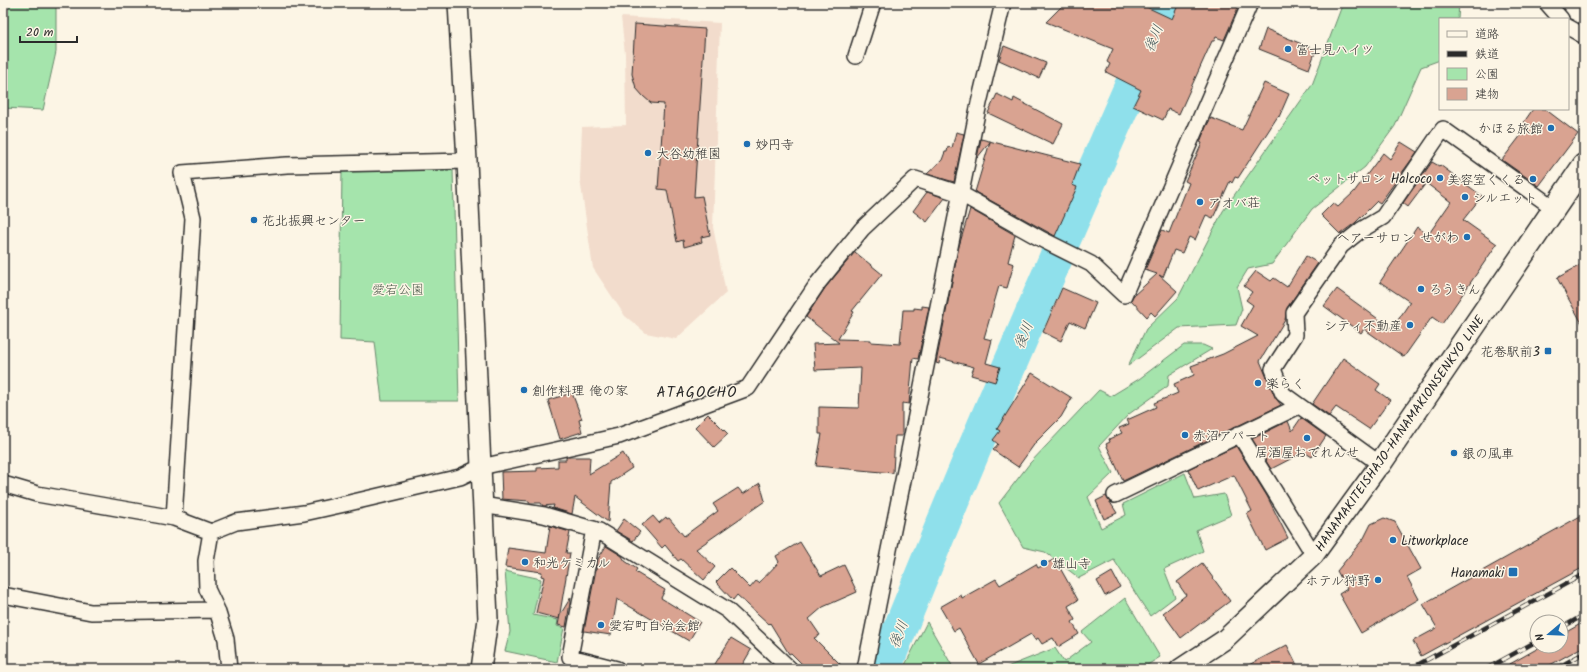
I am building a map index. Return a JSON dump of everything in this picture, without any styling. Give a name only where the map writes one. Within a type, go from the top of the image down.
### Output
[{"type":"main road","name":"HANAMAKITEISHAJO-HANAMAKIONSENKYO LINE","points":[[1380,464],[1555,209],[1578,180],[1584,165]]},
{"type":"street","points":[[458,3],[467,161],[488,619],[481,669]]},
{"type":"street","points":[[856,56],[873,3]]},
{"type":"street","points":[[865,669],[979,103],[1004,3]]},
{"type":"street","points":[[3,484],[37,494],[174,518],[211,532],[236,522],[304,512],[460,477],[481,467],[619,436],[748,388],[818,283],[862,229],[915,179],[961,194],[1064,251],[1091,264],[1124,295],[1250,3]]},
{"type":"street","points":[[1547,3],[1560,18]]},
{"type":"street","points":[[1569,27],[1584,36]]},
{"type":"street","points":[[1380,464],[1283,394],[1273,369],[1295,335],[1294,313],[1341,246],[1361,230],[1383,217],[1443,129],[1555,209]]},
{"type":"street","points":[[174,518],[193,218],[182,173],[287,165],[467,161]]},
{"type":"street","points":[[1115,495],[1299,406]]},
{"type":"street","points":[[1239,434],[1314,555]]},
{"type":"street","name":"HANAMAKITEISHAJO-HANAMAKIONSENKYO LINE","points":[[1180,669],[1224,640],[1314,555],[1380,464]]},
{"type":"street","points":[[482,505],[544,515],[599,531],[652,562],[727,610],[787,668]]},
{"type":"street","points":[[594,529],[570,658],[617,669]]},
{"type":"street","points":[[211,532],[206,561],[207,588],[217,610],[226,639],[229,669]]},
{"type":"street","points":[[3,595],[91,612],[217,610]]},
{"type":"shaded area","name":"大谷幼稚園","points":[[621,17],[720,23],[713,227],[726,293],[676,339],[646,333],[625,316],[593,268],[580,179],[582,127],[626,125],[625,54]]},
{"type":"green space","points":[[3,3],[56,3],[56,52],[43,110],[3,108]]},
{"type":"green space","points":[[1343,3],[1459,3],[1458,18],[1439,18],[1439,60],[1421,67],[1395,126],[1365,167],[1312,209],[1272,264],[1248,269],[1237,287],[1242,309],[1236,325],[1179,328],[1128,366],[1146,329],[1178,298],[1223,211],[1312,85]]},
{"type":"green space","name":"愛宕公園","points":[[342,168],[453,169],[459,401],[382,401],[375,342],[340,340]]},
{"type":"green space","points":[[1184,345],[1203,345],[1212,349],[1169,375],[1168,386],[1129,414],[1099,446],[1113,473],[1088,497],[1101,528],[1126,515],[1123,504],[1185,473],[1195,499],[1224,494],[1231,515],[1196,530],[1203,551],[1164,569],[1175,597],[1150,616],[1114,560],[1079,578],[1045,552],[1023,547],[999,503],[1030,463],[1099,390],[1111,396],[1139,379]]},
{"type":"green space","points":[[505,571],[541,579],[533,615],[558,620],[557,626],[564,628],[557,662],[505,651],[510,632]]},
{"type":"green space","points":[[1125,598],[1160,657],[1141,669],[1002,669],[1055,648],[1064,662],[1091,642],[1082,632]]},
{"type":"green space","points":[[927,622],[954,669],[903,669]]},
{"type":"building","points":[[1065,3],[1138,3],[1172,19],[1179,3],[1240,3],[1224,40],[1216,37],[1214,41],[1212,41],[1179,114],[1168,109],[1163,120],[1133,106],[1141,90],[1106,72],[1110,64],[1107,62],[1113,49],[1046,22]]},
{"type":"building","points":[[635,24],[705,29],[694,197],[702,196],[710,235],[701,237],[702,242],[684,247],[683,240],[677,242],[667,190],[658,189],[664,104],[651,103],[643,96],[636,88],[632,74]]},
{"type":"building","name":"富士見ハイツ","points":[[1266,29],[1316,50],[1309,69],[1259,49]]},
{"type":"building","points":[[1004,46],[1046,63],[1039,78],[999,60]]},
{"type":"building","points":[[1264,83],[1289,94],[1279,117],[1278,116],[1238,178],[1235,177],[1232,183],[1230,181],[1213,218],[1206,215],[1195,240],[1189,237],[1182,253],[1174,250],[1163,277],[1159,275],[1177,291],[1155,316],[1151,312],[1147,317],[1131,300],[1133,296],[1157,274],[1145,270],[1162,230],[1169,233],[1189,183],[1185,181],[1202,143],[1200,142],[1206,127],[1211,118],[1242,130]]},
{"type":"building","points":[[997,94],[1013,102],[1014,98],[1063,124],[1053,144],[988,113]]},
{"type":"building","points":[[1532,110],[1546,110],[1578,134],[1539,186],[1502,160],[1528,126],[1524,122]]},
{"type":"building","points":[[956,132],[964,134],[954,182],[927,174],[942,160],[948,147],[952,148]]},
{"type":"building","points":[[981,139],[1080,164],[1072,185],[1077,187],[1055,236],[975,192],[990,142],[977,158]]},
{"type":"building","points":[[1401,142],[1417,152],[1380,203],[1377,201],[1355,223],[1340,234],[1321,215],[1333,203],[1338,207],[1354,192],[1383,153],[1390,159]]},
{"type":"building","points":[[1432,162],[1439,166],[1440,165],[1482,196],[1463,220],[1497,244],[1442,324],[1432,317],[1404,357],[1364,329],[1361,333],[1324,306],[1337,289],[1392,329],[1410,302],[1380,282],[1417,227],[1428,235],[1451,202],[1426,183],[1408,207],[1403,203]]},
{"type":"building","points":[[927,192],[945,198],[927,222],[913,211]]},
{"type":"building","points":[[970,209],[1015,235],[1008,262],[1014,264],[1007,288],[999,286],[984,338],[992,340],[986,363],[1000,367],[995,382],[971,375],[974,367],[940,358],[939,364],[936,363],[959,246]]},
{"type":"building","points":[[855,252],[882,274],[852,311],[854,312],[838,339],[871,340],[871,342],[900,344],[903,310],[914,310],[914,308],[922,309],[922,306],[929,307],[918,359],[913,358],[909,404],[902,403],[902,436],[895,436],[893,473],[816,466],[822,434],[819,434],[819,407],[859,408],[861,368],[815,370],[813,344],[839,343],[806,317],[825,288]]},
{"type":"building","points":[[1306,256],[1318,263],[1287,308],[1285,320],[1260,361],[1275,397],[1281,405],[1123,481],[1106,444],[1110,442],[1109,439],[1122,433],[1119,428],[1129,424],[1127,420],[1156,407],[1154,403],[1178,393],[1174,384],[1194,375],[1191,366],[1223,354],[1258,336],[1241,326],[1253,305],[1246,300],[1252,292],[1244,286],[1256,271],[1271,281],[1274,278],[1287,287]]},
{"type":"building","points":[[1584,263],[1584,327],[1557,278]]},
{"type":"building","points":[[1062,288],[1096,303],[1085,328],[1070,321],[1061,341],[1043,332]]},
{"type":"building","points":[[1343,358],[1380,384],[1376,390],[1390,400],[1369,429],[1336,407],[1329,416],[1312,404]]},
{"type":"building","points":[[1032,373],[1072,398],[1061,417],[1036,442],[1018,467],[993,450],[998,444],[993,440],[1000,431],[997,429]]},
{"type":"building","points":[[572,393],[582,419],[579,420],[582,432],[560,439],[548,400]]},
{"type":"building","points":[[708,414],[728,434],[714,447],[695,427]]},
{"type":"building","points":[[1301,418],[1326,436],[1312,457],[1304,452],[1271,469],[1252,439],[1288,421],[1292,431]]},
{"type":"building","points":[[1236,446],[1267,496],[1288,538],[1265,550],[1247,514],[1252,511],[1234,475],[1198,491],[1188,469]]},
{"type":"building","points":[[623,453],[632,468],[611,482],[608,522],[575,497],[572,514],[553,508],[554,505],[543,506],[541,503],[529,503],[529,501],[502,499],[501,472],[537,471],[537,468],[558,467],[558,460],[566,460],[566,457],[590,457],[589,474]]},
{"type":"building","points":[[760,483],[765,501],[696,549],[715,567],[704,580],[681,559],[678,561],[665,545],[662,548],[642,525],[653,516],[659,523],[666,517],[667,519],[669,518],[684,536],[718,511],[713,504],[738,488],[743,494]]},
{"type":"building","points":[[1106,496],[1117,513],[1104,519],[1096,501]]},
{"type":"building","points":[[1584,514],[1584,567],[1421,656],[1413,641],[1437,628],[1423,604]]},
{"type":"building","points":[[1384,518],[1395,522],[1421,569],[1407,577],[1419,599],[1361,633],[1339,594],[1347,589],[1337,571],[1364,538],[1371,524]]},
{"type":"building","points":[[624,519],[640,532],[633,541],[616,531]]},
{"type":"building","points":[[550,526],[570,532],[566,553],[570,553],[559,619],[536,613],[544,577],[541,576],[542,572],[505,567],[508,548],[546,553]]},
{"type":"building","points":[[800,542],[821,576],[844,565],[857,592],[823,607],[809,619],[820,635],[814,638],[845,669],[807,669],[791,653],[789,654],[770,623],[769,624],[737,595],[733,600],[716,582],[730,568],[750,588],[756,581],[759,583],[779,562],[776,556]]},
{"type":"building","points":[[606,546],[622,556],[625,561],[637,569],[635,572],[665,590],[661,598],[700,622],[689,641],[617,599],[611,635],[584,631],[598,559]]},
{"type":"building","points":[[1055,559],[1078,600],[1068,606],[1075,620],[1072,622],[1079,634],[1058,647],[1053,638],[1042,644],[1038,638],[1035,640],[1031,634],[979,664],[959,628],[954,631],[940,607],[961,595],[962,598],[996,579],[1000,585],[1036,564],[1038,568]]},
{"type":"building","points":[[1202,563],[1230,601],[1181,638],[1163,613],[1186,595],[1177,582]]},
{"type":"building","points":[[1112,572],[1120,587],[1105,596],[1097,581]]},
{"type":"building","points":[[571,597],[566,627],[558,625],[560,615]]},
{"type":"building","points":[[1584,622],[1584,646],[1543,669],[1501,669],[1529,653],[1569,654],[1569,630]]},
{"type":"building","points":[[731,638],[751,650],[740,669],[712,669]]},
{"type":"building","points":[[1287,645],[1299,669],[1241,669]]},
{"type":"waterway","name":"後川","points":[[884,669],[987,418],[1168,3]]},
{"type":"railway","points":[[1410,669],[1584,574]]},
{"type":"railway","points":[[1569,623],[1584,615]]},
{"type":"railway","points":[[1486,669],[1529,645]]},
{"type":"railway","points":[[1555,669],[1584,653]]},
{"type":"place","name":"富士見ハイツ","points":[[1288,49]]},
{"type":"place","name":"かほる旅館","points":[[1551,128]]},
{"type":"place","name":"妙円寺","points":[[747,144]]},
{"type":"place","name":"大谷幼稚園","points":[[648,153]]},
{"type":"place","name":"ペットサロン Halcoco","points":[[1440,178]]},
{"type":"place","name":"美容室くくる","points":[[1533,179]]},
{"type":"place","name":"シルエット","points":[[1465,197]]},
{"type":"place","name":"アオバ荘","points":[[1200,202]]},
{"type":"place","name":"花北振興センター","points":[[254,220]]},
{"type":"place","name":"ヘアーサロン せがわ","points":[[1467,237]]},
{"type":"place","name":"ろうきん","points":[[1421,289]]},
{"type":"place","name":"シティ不動産","points":[[1410,325]]},
{"type":"place","name":"花卷駅前3","points":[[1548,351]]},
{"type":"place","name":"楽らく","points":[[1258,383]]},
{"type":"place","name":"創作料理 俺の家","points":[[524,390]]},
{"type":"place","name":"赤沼アパート","points":[[1185,435]]},
{"type":"place","name":"居酒屋おでれんせ","points":[[1307,438]]},
{"type":"place","name":"銀の風車","points":[[1454,453]]},
{"type":"place","name":"Litworkplace","points":[[1393,540]]},
{"type":"place","name":"和光ケミカル","points":[[525,562]]},
{"type":"place","name":"雄山寺","points":[[1044,563]]},
{"type":"place","name":"Hanamaki","points":[[1513,572]]},
{"type":"place","name":"ホテル狩野","points":[[1378,580]]},
{"type":"place","name":"愛宕町自治会館","points":[[601,625]]},
{"type":"district","name":"ATAGOCHO","points":[[697,392]]}]
